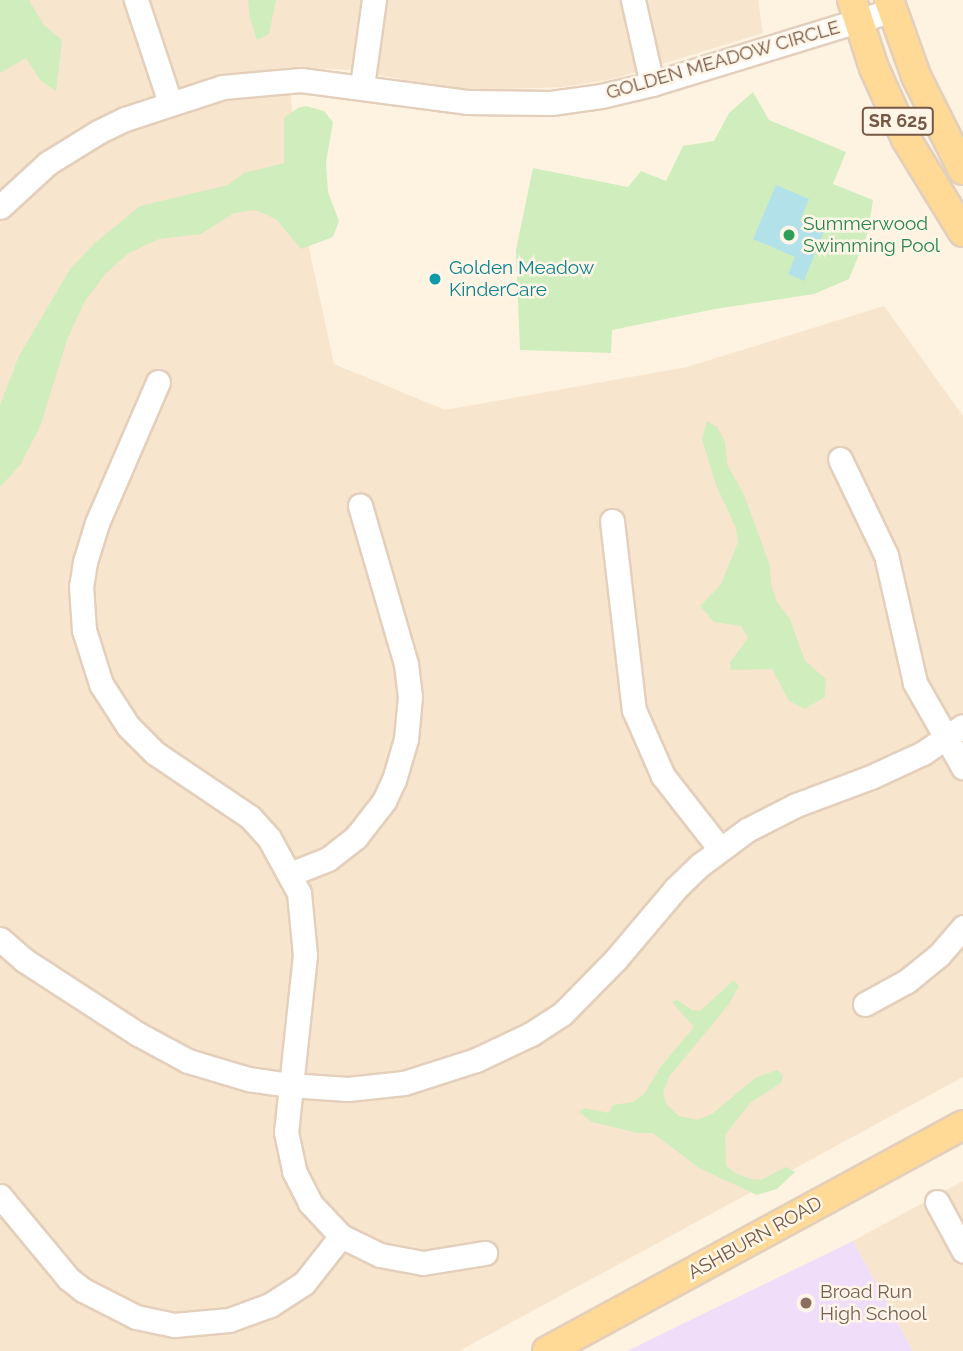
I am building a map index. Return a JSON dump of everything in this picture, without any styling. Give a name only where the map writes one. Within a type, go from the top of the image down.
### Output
[{"type":"main road","name":"SR 625","points":[[891,5],[916,76],[963,170]]},
{"type":"main road","name":"SR 625","points":[[855,10],[874,68],[906,139],[963,232]]},
{"type":"main road","name":"ASHBURN ROAD","points":[[547,1351],[963,1125]]},
{"type":"street","points":[[136,0],[170,103]]},
{"type":"street","points":[[362,86],[374,0]]},
{"type":"street","points":[[633,0],[652,85]]},
{"type":"street","name":"GOLDEN MEADOW CIRCLE","points":[[0,207],[48,163],[71,147],[125,119],[223,87],[302,80],[362,86],[427,97],[524,104],[601,96],[652,85],[855,10],[891,5]]},
{"type":"street","points":[[159,382],[90,543],[81,597],[89,650],[101,684],[128,726],[168,764],[250,817],[269,838],[290,874],[301,903],[305,955],[286,1132],[294,1171],[310,1203],[341,1237],[380,1255],[405,1262],[440,1262],[485,1253]]},
{"type":"street","points":[[840,458],[886,555],[915,683],[954,732],[963,767]]},
{"type":"street","points":[[290,874],[321,863],[356,837],[384,801],[394,780],[406,739],[410,697],[406,664],[360,506]]},
{"type":"street","points":[[612,521],[634,710],[663,776],[720,849]]},
{"type":"street","points":[[0,939],[36,967],[171,1052],[223,1073],[289,1085],[348,1089],[404,1083],[476,1060],[531,1034],[575,1003],[676,888],[720,849],[773,815],[871,777],[923,753],[954,732]]},
{"type":"street","points":[[865,1004],[907,981],[939,955],[963,927]]},
{"type":"street","points":[[0,1196],[69,1279],[83,1290],[136,1317],[174,1325],[229,1320],[270,1305],[313,1273],[341,1237]]},
{"type":"street","points":[[937,1202],[963,1250]]},
{"type":"shaded area","points":[[0,0],[758,0],[763,33],[613,79],[564,87],[484,90],[442,87],[351,70],[289,67],[299,202],[334,364],[445,410],[687,367],[884,306],[963,416],[963,1077],[459,1351],[0,1351]]},
{"type":"shaded area","points":[[963,1181],[963,1351],[913,1351],[853,1241]]},
{"type":"shaded area","name":"Broad Run High School","points":[[853,1241],[913,1351],[627,1351]]},
{"type":"green space","points":[[0,0],[29,0],[44,25],[62,40],[56,91],[41,81],[26,58],[0,73]]},
{"type":"green space","points":[[248,0],[276,0],[269,34],[257,40],[250,19]]},
{"type":"green space","points":[[753,92],[769,120],[846,152],[833,184],[873,200],[868,232],[849,279],[814,294],[715,309],[612,330],[611,353],[520,350],[516,250],[533,168],[628,187],[641,171],[666,181],[683,146],[714,141],[729,113]]},
{"type":"green space","points":[[306,106],[324,111],[333,122],[326,162],[328,192],[339,221],[333,237],[301,249],[276,219],[255,210],[234,213],[201,234],[159,239],[129,253],[106,273],[85,301],[68,337],[40,427],[20,465],[0,487],[0,405],[19,356],[70,269],[95,243],[140,206],[228,185],[244,173],[284,163],[284,118]]},
{"type":"green space","points":[[707,421],[717,427],[725,442],[727,464],[744,495],[770,566],[771,584],[777,602],[790,619],[805,661],[826,679],[825,697],[805,709],[789,701],[772,669],[731,670],[730,662],[748,638],[741,626],[714,622],[700,606],[720,586],[738,543],[736,528],[716,485],[702,439]]},
{"type":"green space","points":[[734,980],[739,986],[729,1004],[669,1077],[663,1093],[667,1105],[679,1116],[697,1120],[712,1114],[755,1078],[777,1070],[783,1075],[781,1083],[750,1103],[725,1135],[726,1166],[735,1173],[761,1180],[786,1167],[795,1172],[777,1189],[757,1195],[699,1168],[653,1133],[638,1133],[592,1122],[579,1112],[584,1108],[609,1113],[613,1105],[633,1102],[644,1094],[662,1065],[694,1027],[672,1002],[677,1000],[692,1010],[700,1011]]},
{"type":"water","name":"Summerwood Swimming Pool","points":[[776,185],[809,199],[800,221],[824,231],[804,281],[788,274],[795,257],[753,239]]},
{"type":"place","name":"Summerwood Swimming Pool","points":[[789,235]]},
{"type":"place","name":"Golden Meadow KinderCare","points":[[435,279]]},
{"type":"place","name":"Broad Run High School","points":[[806,1303]]}]
